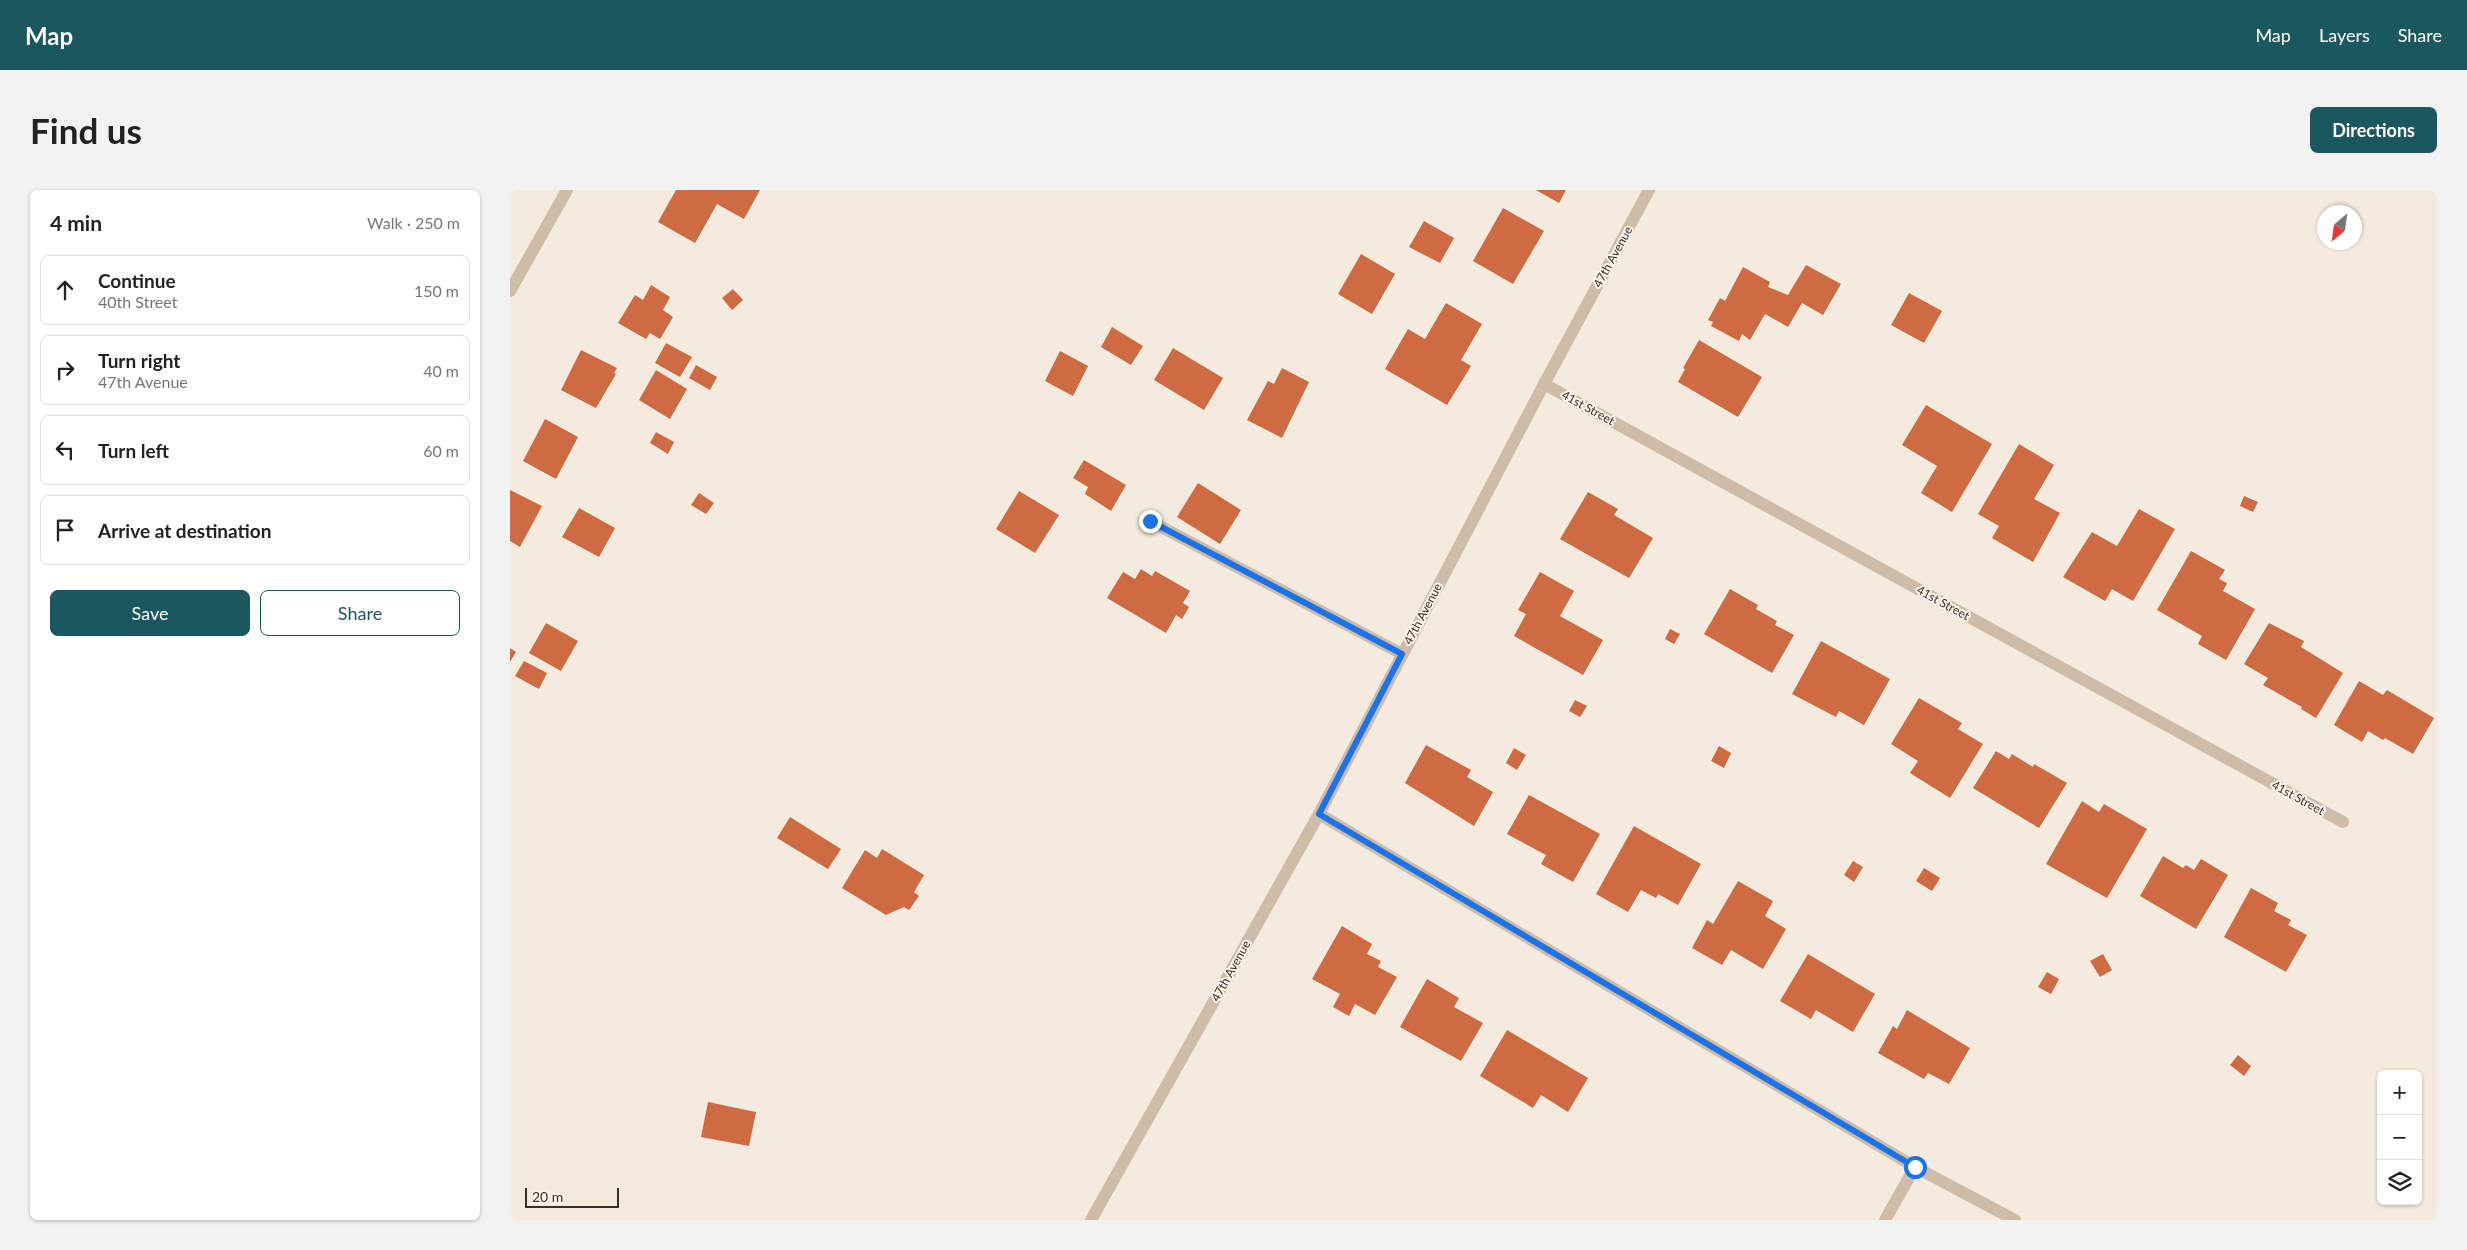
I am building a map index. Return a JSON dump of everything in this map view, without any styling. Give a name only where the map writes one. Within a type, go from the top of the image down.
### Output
[{"type":"street","points":[[510,291],[567,190]]},
{"type":"street","name":"47th Avenue","points":[[1091,1220],[1319,814],[1544,384],[1649,190]]},
{"type":"street","name":"41st Street","points":[[1544,384],[2343,822]]},
{"type":"street","points":[[1150,521],[1402,654]]},
{"type":"street","points":[[1319,814],[1915,1167],[2015,1220]]},
{"type":"street","points":[[1885,1220],[1915,1167]]},
{"type":"building","points":[[676,190],[760,190],[744,219],[717,204],[695,243],[658,222]]},
{"type":"building","points":[[1536,190],[1566,190],[1559,203]]},
{"type":"building","points":[[1503,208],[1544,231],[1513,284],[1473,261]]},
{"type":"building","points":[[1424,221],[1454,238],[1440,263],[1409,247]]},
{"type":"building","points":[[1361,254],[1395,274],[1372,314],[1338,294]]},
{"type":"building","points":[[1806,265],[1841,284],[1823,315],[1802,303],[1788,327],[1765,314],[1750,340],[1742,334],[1739,341],[1711,326],[1713,322],[1708,320],[1720,298],[1725,301],[1743,267],[1770,282],[1768,287],[1788,295]]},
{"type":"building","points":[[651,285],[670,297],[663,310],[673,317],[660,339],[650,333],[646,339],[618,323],[635,295],[643,300]]},
{"type":"building","points":[[733,289],[743,300],[732,310],[722,298]]},
{"type":"building","points":[[1909,293],[1942,311],[1924,343],[1891,325]]},
{"type":"building","points":[[1446,303],[1482,324],[1461,360],[1471,366],[1447,405],[1385,369],[1408,329],[1425,339]]},
{"type":"building","points":[[1112,327],[1143,346],[1131,365],[1101,347]]},
{"type":"building","points":[[1699,340],[1762,377],[1738,417],[1678,382],[1685,369],[1683,368]]},
{"type":"building","points":[[666,343],[692,357],[680,377],[655,363]]},
{"type":"building","points":[[1173,348],[1223,378],[1204,410],[1154,380]]},
{"type":"building","points":[[581,350],[617,368],[614,373],[616,374],[596,408],[561,390]]},
{"type":"building","points":[[1060,351],[1088,366],[1073,396],[1045,381]]},
{"type":"building","points":[[696,365],[717,377],[710,390],[689,378]]},
{"type":"building","points":[[1282,368],[1309,382],[1282,438],[1247,420],[1268,381],[1274,384]]},
{"type":"building","points":[[656,370],[687,389],[670,419],[639,400]]},
{"type":"building","points":[[1926,405],[1992,444],[1952,512],[1921,493],[1937,466],[1902,445]]},
{"type":"building","points":[[545,419],[578,437],[556,479],[523,461]]},
{"type":"building","points":[[656,432],[674,442],[668,454],[650,443]]},
{"type":"building","points":[[2019,444],[2054,465],[2034,499],[2060,513],[2033,562],[1992,538],[1999,526],[1978,514]]},
{"type":"building","points":[[1084,460],[1126,485],[1111,511],[1085,494],[1088,487],[1073,478]]},
{"type":"building","points":[[1198,483],[1241,510],[1220,544],[1177,517]]},
{"type":"building","points":[[510,490],[542,506],[520,547],[510,541]]},
{"type":"building","points":[[1019,491],[1059,515],[1035,553],[996,529]]},
{"type":"building","points":[[1588,492],[1618,509],[1614,515],[1653,538],[1629,578],[1560,539]]},
{"type":"building","points":[[699,493],[714,503],[706,514],[691,505]]},
{"type":"building","points":[[2244,496],[2258,502],[2253,512],[2240,506]]},
{"type":"building","points":[[579,508],[615,528],[599,557],[562,537]]},
{"type":"building","points":[[2139,509],[2175,529],[2133,601],[2112,589],[2105,601],[2063,577],[2092,532],[2117,546]]},
{"type":"building","points":[[2191,551],[2225,570],[2219,579],[2227,583],[2223,591],[2255,609],[2226,660],[2198,644],[2202,636],[2157,610]]},
{"type":"building","points":[[1141,569],[1152,576],[1155,571],[1190,591],[1183,603],[1189,607],[1182,619],[1176,615],[1166,633],[1107,598],[1123,572],[1135,579]]},
{"type":"building","points":[[1540,572],[1574,591],[1560,616],[1603,640],[1583,675],[1514,636],[1526,614],[1518,610]]},
{"type":"building","points":[[1730,589],[1758,605],[1756,609],[1777,621],[1775,625],[1794,635],[1772,673],[1704,634]]},
{"type":"building","points":[[546,623],[578,641],[561,671],[529,653]]},
{"type":"building","points":[[2269,623],[2304,641],[2301,647],[2343,673],[2316,718],[2301,709],[2302,707],[2263,685],[2268,678],[2244,664]]},
{"type":"building","points":[[1670,629],[1680,634],[1674,644],[1665,639]]},
{"type":"building","points":[[1821,641],[1890,679],[1864,725],[1839,711],[1836,717],[1792,694]]},
{"type":"building","points":[[510,648],[516,652],[510,662]]},
{"type":"building","points":[[524,661],[547,673],[539,689],[515,676]]},
{"type":"building","points":[[2359,681],[2383,695],[2387,690],[2434,718],[2413,754],[2385,738],[2383,740],[2368,731],[2362,742],[2334,725]]},
{"type":"building","points":[[1919,698],[1962,723],[1958,729],[1983,744],[1950,798],[1910,773],[1918,761],[1891,744]]},
{"type":"building","points":[[1575,700],[1587,706],[1580,717],[1569,711]]},
{"type":"building","points":[[1426,745],[1471,770],[1467,777],[1493,792],[1474,826],[1405,783]]},
{"type":"building","points":[[1719,746],[1731,753],[1724,768],[1711,761]]},
{"type":"building","points":[[1514,748],[1526,755],[1517,770],[1506,763]]},
{"type":"building","points":[[1996,751],[2009,759],[2012,754],[2033,767],[2034,764],[2067,783],[2039,828],[1973,788]]},
{"type":"building","points":[[1529,795],[1600,834],[1573,882],[1541,864],[1546,855],[1507,834]]},
{"type":"building","points":[[2082,801],[2099,812],[2104,804],[2147,829],[2107,898],[2046,864]]},
{"type":"building","points":[[790,817],[841,849],[828,869],[777,838]]},
{"type":"building","points":[[1634,826],[1701,864],[1678,905],[1658,894],[1656,898],[1641,890],[1628,912],[1596,894]]},
{"type":"building","points":[[882,849],[924,875],[914,892],[919,896],[909,910],[904,907],[886,915],[842,888],[865,850],[877,858]]},
{"type":"building","points":[[2163,856],[2183,868],[2186,865],[2194,870],[2201,859],[2228,875],[2196,929],[2140,896]]},
{"type":"building","points":[[1853,861],[1863,867],[1854,882],[1844,875]]},
{"type":"building","points":[[1924,868],[1940,878],[1932,891],[1916,881]]},
{"type":"building","points":[[1738,881],[1773,901],[1765,916],[1786,929],[1763,969],[1731,950],[1722,965],[1692,948],[1707,920],[1713,924]]},
{"type":"building","points":[[2251,888],[2278,903],[2274,911],[2291,920],[2288,925],[2307,935],[2286,972],[2224,937]]},
{"type":"building","points":[[1342,926],[1372,944],[1367,954],[1381,961],[1378,967],[1397,977],[1375,1015],[1355,1004],[1349,1016],[1333,1007],[1340,994],[1312,979]]},
{"type":"building","points":[[1808,954],[1875,994],[1853,1032],[1816,1010],[1811,1019],[1780,1001]]},
{"type":"building","points":[[2103,954],[2112,970],[2100,977],[2090,961]]},
{"type":"building","points":[[2047,972],[2059,979],[2051,994],[2038,987]]},
{"type":"building","points":[[1427,979],[1459,998],[1454,1007],[1483,1023],[1461,1061],[1400,1027]]},
{"type":"building","points":[[1907,1010],[1970,1048],[1949,1084],[1928,1073],[1924,1079],[1878,1053],[1893,1026],[1897,1029]]},
{"type":"building","points":[[1507,1030],[1588,1078],[1568,1112],[1541,1095],[1533,1108],[1480,1076]]},
{"type":"building","points":[[2238,1055],[2251,1066],[2244,1076],[2230,1065]]},
{"type":"building","points":[[708,1102],[756,1112],[749,1146],[701,1137]]},
{"type":"route","points":[[1150,521],[1402,654],[1319,814],[1915,1167]]}]
